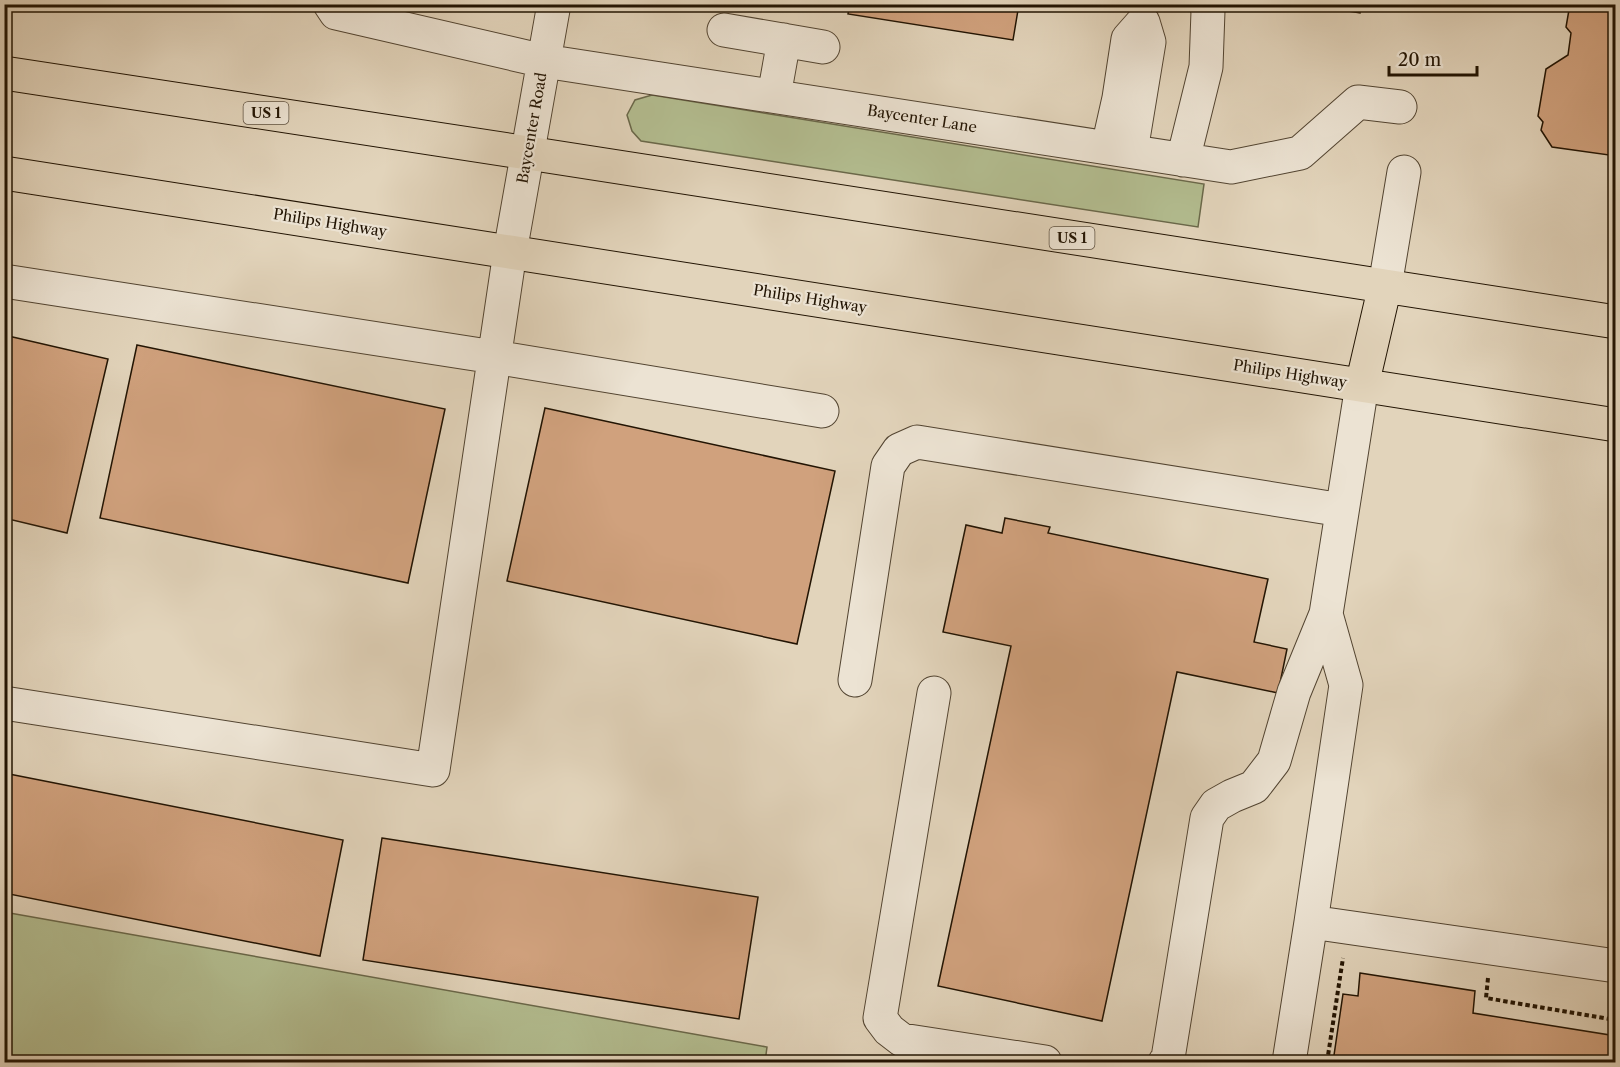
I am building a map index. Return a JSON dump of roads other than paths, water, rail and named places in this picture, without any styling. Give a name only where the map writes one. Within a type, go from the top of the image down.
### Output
[{"type":"main road","name":"US 1","points":[[4,73],[1616,322]]},
{"type":"main road","name":"Philips Highway","points":[[4,173],[1616,425]]},
{"type":"main road","points":[[1362,385],[1385,286]]},
{"type":"street","name":"Baycenter Lane","points":[[330,4],[336,13],[544,61],[1231,167],[1300,153],[1358,102],[1400,107]]},
{"type":"street","name":"Baycenter Road","points":[[4,703],[433,770],[510,252],[554,4]]},
{"type":"street","points":[[1183,160],[1206,67],[1208,11],[1206,4]]},
{"type":"street","points":[[1120,149],[1119,98],[1128,39],[1144,13]]},
{"type":"street","points":[[724,30],[823,47]]},
{"type":"street","points":[[774,96],[784,40]]},
{"type":"street","points":[[1385,286],[1404,172]]},
{"type":"street","points":[[4,281],[494,357],[822,411]]},
{"type":"street","points":[[1165,1062],[1168,1058],[1207,818],[1216,805],[1254,787],[1274,760],[1294,692],[1326,614],[1362,385]]},
{"type":"street","points":[[855,680],[888,466],[899,450],[917,442],[1342,510]]},
{"type":"street","points":[[1289,1062],[1346,685],[1326,614]]},
{"type":"street","points":[[934,693],[880,1018],[889,1030],[902,1040],[1044,1062]]},
{"type":"street","points":[[1311,922],[1616,966]]}]
